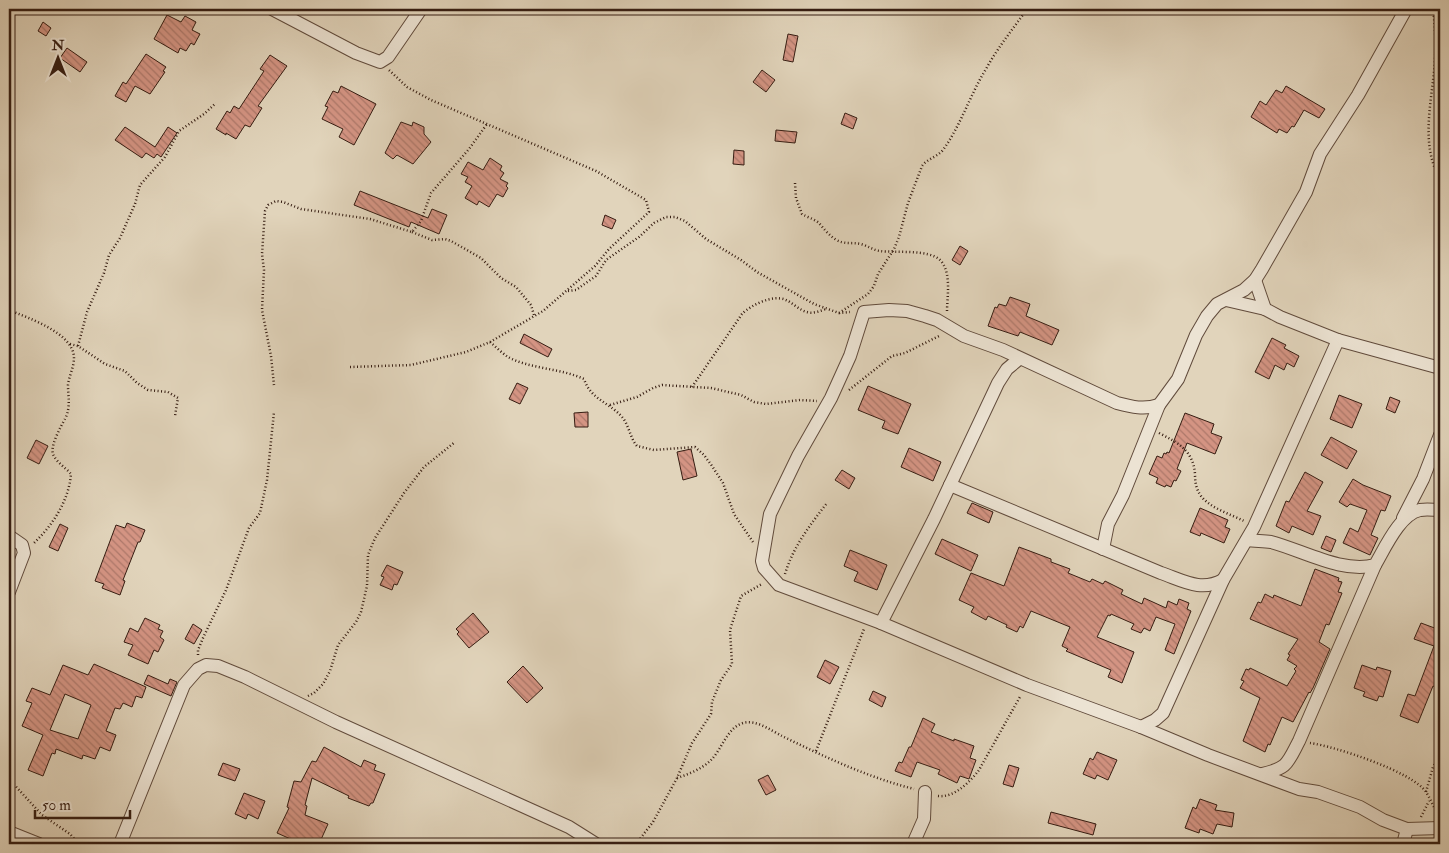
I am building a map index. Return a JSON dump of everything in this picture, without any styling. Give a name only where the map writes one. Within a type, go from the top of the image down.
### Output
[{"type":"street","points":[[272,9],[356,53],[380,62],[388,57],[421,9]]},
{"type":"street","points":[[1103,549],[1108,524],[1123,495],[1149,428],[1159,405],[1178,378],[1196,335],[1207,316],[1217,304],[1244,290],[1255,280],[1306,192],[1320,154],[1358,95],[1406,9]]},
{"type":"street","points":[[1255,280],[1264,309]]},
{"type":"street","points":[[1226,300],[1264,309],[1280,318],[1338,340],[1440,368]]},
{"type":"street","points":[[1159,405],[1149,408],[1135,408],[1117,402],[1003,350],[964,336],[925,316],[907,311],[864,312],[850,356],[830,400],[798,456],[770,514],[763,557],[764,568],[777,583],[875,621],[1027,686],[1141,727],[1299,789],[1318,792],[1360,807],[1384,820],[1407,829],[1440,828]]},
{"type":"street","points":[[1141,727],[1155,720],[1163,713],[1224,580],[1248,540],[1338,340]]},
{"type":"street","points":[[1003,350],[1007,369]]},
{"type":"street","points":[[875,621],[950,484],[998,383],[1007,369],[1019,358]]},
{"type":"street","points":[[1262,774],[1276,771],[1286,766],[1299,741],[1376,565],[1424,479],[1440,435]]},
{"type":"street","points":[[950,484],[1189,583],[1205,587],[1224,580]]},
{"type":"street","points":[[1400,523],[1418,510],[1440,510]]},
{"type":"street","points":[[9,536],[22,545],[24,553],[9,592]]},
{"type":"street","points":[[1248,540],[1270,542],[1354,567],[1365,568],[1376,565]]},
{"type":"street","points":[[120,844],[184,685],[198,669],[206,666],[218,666],[245,677],[336,722],[569,827],[596,844]]},
{"type":"street","points":[[1163,713],[1165,737]]},
{"type":"street","points":[[914,844],[924,819],[925,792]]},
{"type":"street","points":[[1403,844],[1407,829]]},
{"type":"street","points":[[9,832],[39,844]]},
{"type":"path","points":[[839,313],[872,290],[878,274],[893,251],[899,237],[908,203],[922,166],[941,152],[963,118],[985,70],[1004,39],[1028,9]]},
{"type":"path","points":[[1433,9],[1436,31],[1436,59],[1430,119],[1429,154],[1440,179]]},
{"type":"path","points":[[350,367],[411,366],[466,352],[490,342],[543,311],[595,266],[628,230],[649,212],[646,200],[596,171],[431,100],[407,87],[380,62]]},
{"type":"path","points":[[78,346],[87,312],[104,273],[109,255],[120,238],[135,204],[140,185],[165,157],[179,131],[204,114],[216,103]]},
{"type":"path","points":[[412,232],[421,221],[431,192],[469,149],[486,124]]},
{"type":"path","points":[[610,405],[637,397],[662,386],[711,388],[766,404],[800,400],[830,400],[849,390],[892,356],[905,354],[950,328],[947,277],[939,259],[932,256],[879,251],[862,244],[847,244],[837,241],[817,222],[802,214],[796,198],[795,184]]},
{"type":"path","points":[[274,385],[270,347],[262,310],[264,270],[262,254],[265,211],[268,205],[276,201],[301,209],[370,219],[432,240],[445,239],[451,241],[481,258],[502,278],[516,287],[530,305],[534,315]]},
{"type":"path","points":[[566,291],[576,290],[596,276],[606,260],[639,237],[654,223],[666,217],[675,217],[685,221],[706,239],[757,272],[814,304],[839,313],[864,312]]},
{"type":"path","points":[[692,387],[748,308],[776,298],[785,299],[806,312],[828,308]]},
{"type":"path","points":[[9,310],[43,325],[70,344],[78,346],[105,364],[125,371],[137,383],[148,390],[173,394],[178,398],[175,416]]},
{"type":"path","points":[[490,342],[507,356],[519,361],[584,378],[587,388],[594,396],[610,405],[622,417],[637,446],[654,450],[695,447],[704,455],[722,484],[734,514],[763,557]]},
{"type":"path","points":[[24,553],[47,530],[60,510],[70,485],[71,474],[53,456],[52,451],[69,406],[68,385],[74,359],[70,344]]},
{"type":"path","points":[[198,669],[198,650],[226,590],[249,528],[260,513],[267,480],[274,412]]},
{"type":"path","points":[[1149,428],[1181,444],[1186,449],[1194,466],[1196,488],[1205,501],[1254,527]]},
{"type":"path","points":[[296,702],[314,693],[323,684],[330,670],[338,645],[356,622],[361,612],[366,586],[368,556],[374,538],[404,492],[424,468],[455,442]]},
{"type":"path","points":[[636,844],[653,822],[678,778],[692,742],[711,714],[712,702],[721,680],[732,664],[730,630],[742,596],[762,584],[777,583],[785,574],[788,562],[806,530],[827,503]]},
{"type":"path","points":[[816,750],[853,655],[875,621]]},
{"type":"path","points":[[678,778],[696,770],[712,759],[735,727],[746,722],[765,726],[816,750],[830,760],[873,777],[941,797],[957,791],[971,781],[1027,686]]},
{"type":"path","points":[[1299,741],[1346,752],[1366,759],[1414,782],[1426,792],[1429,801],[1440,818]]},
{"type":"path","points":[[1426,792],[1433,767],[1440,755]]},
{"type":"path","points":[[9,779],[36,809],[70,834],[79,844]]},
{"type":"building","points":[[167,15],[181,22],[185,16],[196,22],[192,30],[200,34],[194,45],[191,43],[186,51],[180,48],[178,53],[154,39]]},
{"type":"building","points":[[43,22],[51,28],[46,36],[38,31]]},
{"type":"building","points":[[788,34],[798,36],[793,62],[783,60]]},
{"type":"building","points":[[67,48],[87,62],[80,72],[60,58]]},
{"type":"building","points":[[146,54],[166,67],[163,71],[165,72],[150,94],[135,86],[126,102],[115,96],[123,82],[126,84]]},
{"type":"building","points":[[270,55],[287,66],[258,106],[262,108],[250,127],[245,125],[236,139],[216,129],[227,111],[230,113],[234,106],[239,109],[264,71],[260,69]]},
{"type":"building","points":[[762,70],[775,80],[766,92],[753,82]]},
{"type":"building","points":[[341,86],[376,104],[354,145],[339,137],[343,129],[322,119],[328,107],[325,106],[333,91],[338,93]]},
{"type":"building","points":[[1286,86],[1325,109],[1319,118],[1304,110],[1294,127],[1292,126],[1287,133],[1279,129],[1277,133],[1251,117],[1260,101],[1266,105],[1276,90],[1282,93]]},
{"type":"building","points":[[845,113],[857,118],[853,129],[841,124]]},
{"type":"building","points":[[401,122],[412,126],[413,122],[424,127],[424,134],[431,142],[413,164],[397,155],[393,159],[385,153]]},
{"type":"building","points":[[125,127],[155,147],[168,127],[177,133],[161,157],[157,154],[154,158],[146,153],[142,158],[115,140]]},
{"type":"building","points":[[776,130],[797,132],[795,143],[775,141]]},
{"type":"building","points":[[734,150],[744,151],[744,165],[733,164]]},
{"type":"building","points":[[490,158],[502,166],[500,170],[504,173],[500,179],[508,183],[506,186],[508,188],[503,197],[497,194],[489,207],[479,201],[477,205],[465,198],[472,186],[465,182],[468,177],[461,174],[468,162],[483,170]]},
{"type":"building","points":[[360,191],[428,218],[432,209],[447,215],[439,234],[411,222],[409,227],[354,205]]},
{"type":"building","points":[[605,215],[616,220],[612,229],[602,225]]},
{"type":"building","points":[[960,246],[968,251],[960,265],[952,260]]},
{"type":"building","points":[[1010,297],[1030,304],[1026,316],[1059,330],[1052,345],[1020,332],[1018,336],[988,326],[995,307],[997,308],[999,304],[1006,306]]},
{"type":"building","points":[[524,334],[552,349],[548,357],[520,343]]},
{"type":"building","points":[[1272,338],[1286,345],[1284,348],[1299,356],[1294,367],[1287,363],[1284,370],[1275,365],[1269,379],[1255,372]]},
{"type":"building","points":[[517,383],[528,388],[520,404],[509,399]]},
{"type":"building","points":[[868,386],[911,404],[898,434],[882,428],[885,421],[858,410]]},
{"type":"building","points":[[1339,395],[1362,404],[1352,428],[1330,419]]},
{"type":"building","points":[[1390,397],[1400,401],[1395,413],[1386,409]]},
{"type":"building","points":[[588,412],[588,427],[575,427],[574,413]]},
{"type":"building","points":[[1185,413],[1214,424],[1211,433],[1222,437],[1215,454],[1187,443],[1177,469],[1181,471],[1176,481],[1174,480],[1171,487],[1166,485],[1165,487],[1156,483],[1158,478],[1149,474],[1157,456],[1162,458],[1164,453],[1169,453]]},
{"type":"building","points":[[1331,437],[1357,451],[1347,469],[1321,455]]},
{"type":"building","points":[[36,440],[48,446],[39,464],[27,458]]},
{"type":"building","points":[[909,448],[941,462],[933,481],[901,467]]},
{"type":"building","points":[[691,449],[697,476],[683,480],[677,452]]},
{"type":"building","points":[[842,470],[855,478],[849,489],[835,480]]},
{"type":"building","points":[[1305,472],[1323,482],[1307,511],[1321,516],[1313,535],[1292,526],[1289,533],[1276,526],[1286,501],[1289,502]]},
{"type":"building","points":[[1353,479],[1391,496],[1385,511],[1381,510],[1371,535],[1378,538],[1370,555],[1343,543],[1350,528],[1358,532],[1367,510],[1350,504],[1347,507],[1339,502]]},
{"type":"building","points":[[972,503],[993,512],[989,523],[967,513]]},
{"type":"building","points":[[1200,508],[1228,520],[1225,527],[1230,529],[1224,543],[1201,533],[1200,536],[1190,532]]},
{"type":"building","points":[[127,523],[145,530],[140,542],[138,542],[123,580],[125,581],[120,595],[102,588],[104,584],[95,581],[116,525],[125,528]]},
{"type":"building","points":[[60,524],[68,528],[58,551],[49,547]]},
{"type":"building","points":[[1326,536],[1336,540],[1331,552],[1321,548]]},
{"type":"building","points":[[942,539],[978,555],[971,571],[935,554]]},
{"type":"building","points":[[1019,547],[1051,559],[1051,562],[1070,569],[1068,573],[1090,582],[1092,579],[1103,584],[1105,581],[1123,590],[1121,594],[1142,604],[1144,598],[1166,608],[1168,601],[1177,605],[1179,599],[1189,603],[1187,609],[1191,611],[1174,654],[1165,650],[1175,624],[1156,617],[1150,631],[1144,628],[1141,633],[1131,629],[1134,624],[1111,614],[1110,616],[1108,615],[1097,637],[1134,652],[1122,683],[1108,677],[1111,670],[1066,651],[1068,649],[1062,646],[1070,627],[1031,611],[1023,628],[1020,626],[1017,632],[988,616],[986,620],[971,612],[974,607],[959,600],[971,573],[1004,586]]},
{"type":"building","points":[[850,550],[887,565],[877,590],[854,581],[858,572],[844,566]]},
{"type":"building","points":[[387,565],[403,572],[397,585],[394,584],[392,590],[380,585],[384,577],[381,576]]},
{"type":"building","points":[[1315,569],[1339,578],[1338,581],[1342,582],[1338,592],[1342,593],[1329,625],[1326,624],[1319,642],[1330,649],[1313,688],[1293,722],[1282,717],[1265,752],[1243,741],[1260,698],[1240,688],[1244,681],[1241,680],[1246,669],[1249,670],[1250,668],[1287,686],[1297,666],[1287,660],[1290,655],[1288,654],[1298,639],[1250,619],[1258,602],[1261,603],[1265,594],[1273,598],[1274,595],[1301,606]]},
{"type":"building","points":[[473,613],[489,632],[469,648],[457,634],[459,632],[456,629]]},
{"type":"building","points":[[145,618],[160,625],[158,629],[163,631],[160,637],[164,640],[158,652],[154,650],[148,664],[128,655],[133,645],[124,642],[130,628],[138,632]]},
{"type":"building","points":[[1421,623],[1440,630],[1440,689],[1433,686],[1418,723],[1400,716],[1408,694],[1415,696],[1434,646],[1414,639]]},
{"type":"building","points":[[193,624],[202,630],[194,644],[185,639]]},
{"type":"building","points":[[825,660],[839,667],[830,684],[817,677]]},
{"type":"building","points":[[94,664],[146,687],[142,698],[136,696],[132,707],[123,703],[120,709],[115,708],[106,731],[116,735],[110,751],[100,747],[95,759],[83,755],[82,759],[56,749],[55,754],[52,753],[43,776],[28,770],[43,735],[22,726],[32,703],[26,701],[32,688],[50,695],[63,665],[88,675]],"holes":[[[65,694],[91,705],[78,739],[50,730]]]},
{"type":"building","points":[[1362,665],[1376,670],[1377,667],[1391,671],[1383,697],[1379,696],[1377,701],[1363,696],[1365,692],[1354,688]]},
{"type":"building","points":[[523,666],[543,688],[527,703],[507,682]]},
{"type":"building","points":[[148,675],[168,684],[170,679],[177,682],[171,696],[144,684]]},
{"type":"building","points":[[873,691],[886,697],[882,707],[869,700]]},
{"type":"building","points":[[923,718],[935,724],[931,732],[974,746],[970,758],[976,760],[969,779],[960,776],[957,783],[938,774],[940,770],[917,762],[911,777],[895,771],[899,762],[902,763],[909,747],[911,747]]},
{"type":"building","points":[[324,747],[361,767],[364,760],[376,765],[374,770],[385,774],[373,803],[369,806],[348,798],[349,796],[312,778],[305,805],[307,806],[305,815],[328,824],[319,844],[302,844],[277,833],[289,808],[287,807],[294,781],[301,782],[312,761],[316,762]]},
{"type":"building","points":[[1097,752],[1117,760],[1108,780],[1097,775],[1095,779],[1083,774],[1090,758],[1093,760]]},
{"type":"building","points":[[223,763],[240,769],[235,781],[218,775]]},
{"type":"building","points":[[1009,765],[1019,768],[1013,787],[1003,784]]},
{"type":"building","points":[[768,775],[776,790],[766,795],[758,780]]},
{"type":"building","points":[[244,793],[265,801],[258,819],[248,814],[246,819],[235,814]]},
{"type":"building","points":[[1200,799],[1217,805],[1215,810],[1234,813],[1232,827],[1217,824],[1213,834],[1200,829],[1199,833],[1185,828],[1193,807],[1196,809]]},
{"type":"building","points":[[1051,812],[1096,824],[1093,835],[1048,823]]}]
